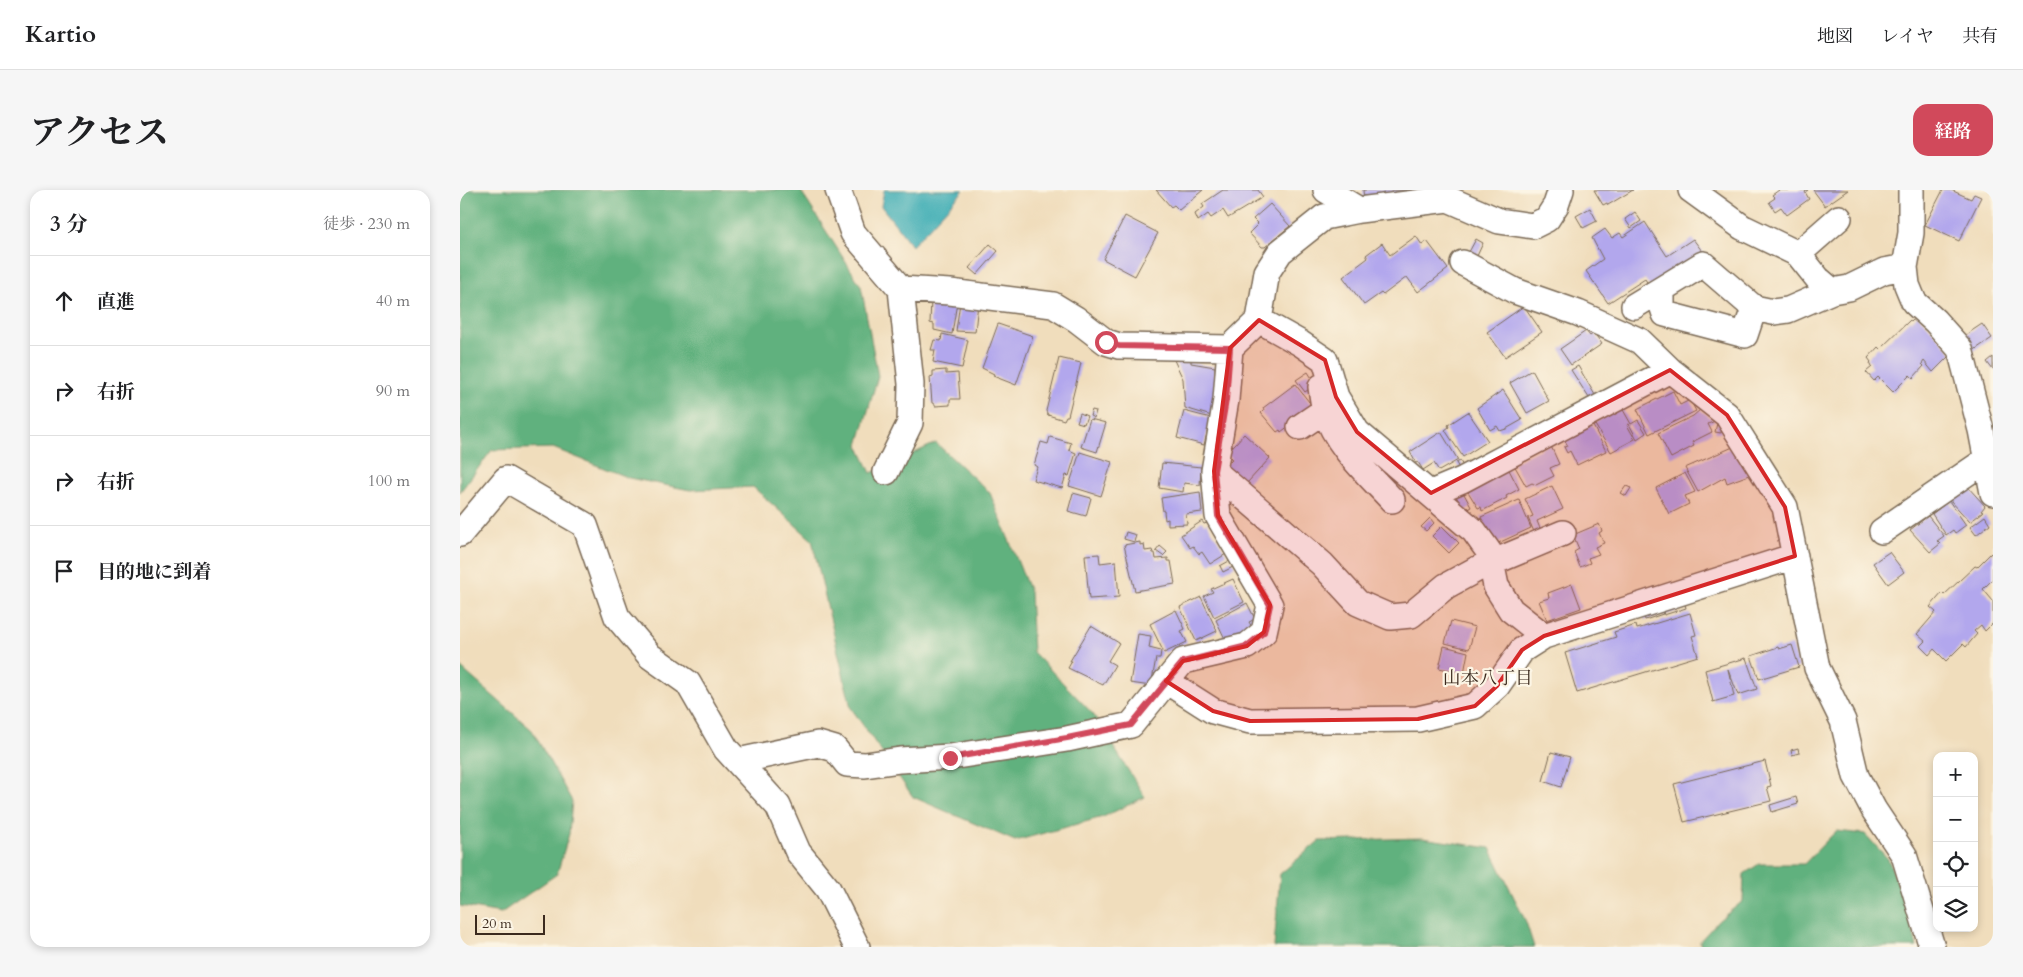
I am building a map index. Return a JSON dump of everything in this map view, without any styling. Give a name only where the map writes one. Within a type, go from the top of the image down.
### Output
[{"type":"street","points":[[838,190],[853,233],[901,289],[911,384],[910,423],[886,472]]},
{"type":"street","points":[[1326,190],[1359,210]]},
{"type":"street","points":[[738,761],[818,744],[834,749],[847,764],[865,765],[900,760],[950,758],[1131,725],[1183,662],[1247,646],[1264,632],[1270,605],[1218,516],[1214,471],[1226,400],[1230,348],[1259,320],[1267,272],[1280,252],[1324,217],[1359,210],[1448,199],[1499,221],[1533,226],[1547,219],[1556,205],[1561,190]]},
{"type":"street","points":[[1691,190],[1742,227],[1798,254],[1818,279],[1832,291]]},
{"type":"street","points":[[1911,190],[1911,233],[1905,267],[1907,285],[1914,302],[1935,321],[1960,349],[1981,430],[1993,493]]},
{"type":"street","points":[[1798,254],[1839,218]]},
{"type":"street","points":[[1463,263],[1515,291],[1578,313],[1643,344],[1670,370],[1727,415],[1785,507],[1817,668],[1843,721],[1856,776],[1874,810],[1904,855],[1932,947]]},
{"type":"street","points":[[1634,306],[1703,264],[1754,308],[1773,312],[1788,310],[1832,291],[1849,288],[1884,271],[1905,267]]},
{"type":"street","points":[[901,289],[950,292],[1053,305],[1076,319],[1106,342],[1119,346],[1230,348]]},
{"type":"street","points":[[1662,289],[1662,305],[1665,314]]},
{"type":"street","points":[[1665,314],[1745,335],[1754,308]]},
{"type":"street","points":[[1643,344],[1665,314]]},
{"type":"street","points":[[1259,320],[1300,343],[1325,360],[1336,397],[1357,432],[1474,531],[1489,552],[1496,586],[1511,610],[1544,636]]},
{"type":"street","points":[[1325,360],[1321,385],[1325,410],[1336,434],[1359,464],[1392,500]]},
{"type":"street","points":[[1431,494],[1462,480],[1670,370]]},
{"type":"street","points":[[1300,427],[1325,410]]},
{"type":"street","points":[[1882,531],[1986,460]]},
{"type":"street","points":[[1214,471],[1322,564],[1358,603],[1390,617],[1411,615],[1446,586],[1477,569],[1563,533]]},
{"type":"street","points":[[460,534],[506,479],[585,525],[617,617],[650,656],[688,683],[726,749],[778,806],[798,852],[828,889],[857,947]]},
{"type":"street","points":[[1166,681],[1213,711],[1250,721],[1418,719],[1475,706],[1497,686],[1522,650],[1544,636],[1795,556]]},
{"type":"highlighted area","points":[[1259,320],[1325,360],[1336,397],[1357,432],[1431,493],[1670,370],[1727,415],[1785,507],[1795,556],[1544,636],[1522,650],[1497,686],[1475,706],[1418,719],[1250,721],[1213,711],[1166,681],[1183,661],[1247,646],[1264,632],[1270,605],[1218,516],[1214,471],[1230,348]]},
{"type":"green space","points":[[460,190],[800,190],[861,286],[878,376],[858,445],[871,473],[936,443],[990,493],[1030,592],[1033,652],[1093,714],[1145,797],[1103,817],[1015,841],[913,797],[851,708],[812,540],[753,487],[690,490],[629,478],[553,448],[492,450],[460,492]]},
{"type":"green space","points":[[460,667],[532,730],[572,801],[569,834],[557,874],[501,913],[460,906]]},
{"type":"green space","points":[[1836,831],[1865,834],[1888,859],[1909,913],[1917,947],[1701,947],[1700,941],[1718,921],[1743,901],[1744,874],[1759,864],[1804,864]]},
{"type":"green space","points":[[1422,838],[1490,848],[1526,922],[1534,947],[1274,947],[1280,874],[1319,841]]},
{"type":"water","points":[[884,190],[964,190],[912,246],[881,206]]},
{"type":"building","points":[[1156,190],[1203,190],[1179,210],[1174,205],[1171,207]]},
{"type":"building","points":[[1223,190],[1258,190],[1263,197],[1228,218],[1223,210],[1211,218],[1208,214],[1198,221],[1195,214],[1204,207],[1202,204]]},
{"type":"building","points":[[1363,190],[1415,190],[1416,194],[1364,201]]},
{"type":"building","points":[[1594,190],[1633,190],[1608,205],[1607,203],[1603,205]]},
{"type":"building","points":[[1779,190],[1808,190],[1805,192],[1809,199],[1787,215],[1781,207],[1775,211],[1769,202],[1775,198],[1772,195]]},
{"type":"building","points":[[1813,190],[1848,190],[1825,206]]},
{"type":"building","points":[[1943,190],[1951,190],[1971,199],[1974,194],[1981,197],[1959,241],[1925,225]]},
{"type":"building","points":[[1270,204],[1290,226],[1265,247],[1262,247],[1249,233],[1258,224],[1253,219]]},
{"type":"building","points":[[1590,208],[1597,221],[1583,228],[1576,216]]},
{"type":"building","points":[[1635,212],[1641,221],[1631,228],[1625,219]]},
{"type":"building","points":[[1125,216],[1158,233],[1135,276],[1103,259]]},
{"type":"building","points":[[1645,222],[1667,256],[1693,239],[1705,255],[1652,290],[1645,279],[1608,303],[1586,271],[1603,259],[1592,238],[1605,229],[1612,238],[1620,233],[1623,237]]},
{"type":"building","points":[[1416,236],[1422,245],[1427,241],[1448,269],[1418,292],[1407,277],[1383,295],[1381,293],[1364,305],[1343,277],[1368,258],[1366,255],[1382,243],[1390,255]]},
{"type":"building","points":[[1476,239],[1483,243],[1477,256],[1469,252]]},
{"type":"building","points":[[990,244],[998,251],[977,275],[969,268]]},
{"type":"building","points":[[931,300],[957,302],[952,334],[934,330],[934,324],[930,323]]},
{"type":"building","points":[[960,302],[978,303],[975,332],[956,331]]},
{"type":"building","points":[[1524,306],[1542,332],[1505,357],[1487,332]]},
{"type":"building","points":[[1918,315],[1952,353],[1933,372],[1924,361],[1922,364],[1924,366],[1913,378],[1910,375],[1893,392],[1878,377],[1874,381],[1866,372],[1872,367],[1868,358],[1878,347],[1880,349],[1910,320],[1911,322]]},
{"type":"building","points":[[998,324],[1033,336],[1016,385],[993,376],[994,374],[982,368]]},
{"type":"building","points":[[1982,324],[1992,338],[1967,355],[1958,340]]},
{"type":"building","points":[[1586,331],[1590,336],[1594,333],[1602,344],[1571,365],[1560,349]]},
{"type":"building","points":[[942,334],[968,340],[962,368],[933,362],[935,350],[931,350],[934,340],[941,341]]},
{"type":"building","points":[[1993,357],[1993,370],[1987,362]]},
{"type":"building","points":[[1059,358],[1081,363],[1068,416],[1064,420],[1048,415],[1046,411]]},
{"type":"building","points":[[1177,358],[1191,358],[1191,363],[1215,367],[1215,377],[1218,377],[1215,417],[1185,408],[1183,379],[1174,360],[1177,360]]},
{"type":"building","points":[[1578,366],[1595,395],[1589,398],[1571,370]]},
{"type":"building","points":[[946,370],[946,374],[958,373],[960,399],[950,399],[950,405],[935,406],[932,403],[930,377],[933,376],[933,371]]},
{"type":"building","points":[[1532,370],[1549,401],[1527,413],[1510,383]]},
{"type":"building","points":[[1308,372],[1313,380],[1312,387],[1305,392],[1296,380]]},
{"type":"building","points":[[1295,384],[1313,407],[1281,432],[1280,430],[1277,432],[1261,413],[1264,410],[1263,408]]},
{"type":"building","points":[[1503,390],[1522,420],[1500,431],[1497,426],[1490,430],[1477,408]]},
{"type":"building","points":[[1673,391],[1680,405],[1690,400],[1696,411],[1649,434],[1637,409]]},
{"type":"building","points":[[1622,408],[1631,424],[1638,420],[1646,433],[1637,439],[1629,424],[1627,425],[1635,439],[1611,452],[1594,423]]},
{"type":"building","points":[[1092,410],[1096,411],[1094,418],[1090,416]]},
{"type":"building","points":[[1700,410],[1715,421],[1708,424],[1712,432],[1692,442],[1694,446],[1671,458],[1658,433],[1693,416]]},
{"type":"building","points":[[1184,411],[1211,418],[1204,445],[1177,438]]},
{"type":"building","points":[[1468,412],[1488,441],[1463,457],[1445,430],[1449,427],[1448,425]]},
{"type":"building","points":[[1080,413],[1087,416],[1084,424],[1077,422]]},
{"type":"building","points":[[1090,419],[1106,423],[1097,452],[1081,447]]},
{"type":"building","points":[[1717,423],[1722,424],[1721,433],[1715,432]]},
{"type":"building","points":[[1592,424],[1606,451],[1577,465],[1570,451],[1567,453],[1564,447],[1568,446],[1564,439]]},
{"type":"building","points":[[1441,432],[1458,460],[1439,471],[1434,463],[1423,470],[1418,462],[1416,463],[1410,452]]},
{"type":"building","points":[[1244,434],[1270,458],[1247,483],[1237,474],[1234,476],[1224,467],[1232,459],[1226,454]]},
{"type":"building","points":[[1050,437],[1071,443],[1069,450],[1076,453],[1069,476],[1066,475],[1062,488],[1033,480],[1037,467],[1034,465],[1041,442],[1048,444]]},
{"type":"building","points":[[1550,444],[1559,464],[1550,468],[1554,476],[1536,485],[1532,483],[1526,486],[1513,463]]},
{"type":"building","points":[[1733,447],[1749,475],[1727,483],[1725,477],[1698,492],[1685,468]]},
{"type":"building","points":[[1080,452],[1112,462],[1101,496],[1069,486]]},
{"type":"building","points":[[1460,461],[1463,466],[1459,468],[1456,463]]},
{"type":"building","points":[[1162,463],[1201,467],[1200,485],[1184,483],[1183,492],[1159,488]]},
{"type":"building","points":[[1507,466],[1519,489],[1506,496],[1507,498],[1482,511],[1481,507],[1478,508],[1467,490]]},
{"type":"building","points":[[1685,473],[1695,492],[1685,496],[1689,504],[1669,514],[1656,488]]},
{"type":"building","points":[[1552,486],[1563,509],[1537,521],[1541,531],[1535,534],[1528,518],[1533,516],[1525,499]]},
{"type":"building","points":[[1626,486],[1631,488],[1626,496],[1621,493]]},
{"type":"building","points":[[1967,486],[1985,506],[1981,511],[1983,512],[1970,522],[1950,500]]},
{"type":"building","points":[[1200,492],[1202,512],[1186,514],[1187,524],[1168,525],[1168,519],[1165,520],[1161,498]]},
{"type":"building","points":[[1463,492],[1471,507],[1464,511],[1456,496]]},
{"type":"building","points":[[1073,493],[1091,498],[1086,516],[1068,511]]},
{"type":"building","points":[[1519,500],[1531,528],[1494,545],[1481,517]]},
{"type":"building","points":[[1949,501],[1966,525],[1955,533],[1953,530],[1946,535],[1932,514]]},
{"type":"building","points":[[1928,516],[1944,536],[1937,541],[1940,544],[1930,552],[1910,530]]},
{"type":"building","points":[[1985,516],[1990,524],[1976,535],[1970,527]]},
{"type":"building","points":[[1430,518],[1434,523],[1426,531],[1421,527]]},
{"type":"building","points":[[1202,521],[1204,524],[1207,523],[1226,554],[1210,564],[1202,552],[1199,554],[1193,546],[1190,548],[1181,535]]},
{"type":"building","points":[[1599,524],[1602,531],[1599,533],[1604,543],[1595,547],[1599,554],[1588,558],[1590,563],[1580,567],[1574,552],[1579,549],[1573,535]]},
{"type":"building","points":[[1442,526],[1459,543],[1449,553],[1432,536]]},
{"type":"building","points":[[1126,532],[1136,535],[1134,542],[1124,539]]},
{"type":"building","points":[[1140,542],[1140,545],[1144,544],[1145,551],[1152,550],[1155,553],[1156,559],[1168,558],[1168,561],[1171,561],[1175,584],[1135,591],[1124,545]]},
{"type":"building","points":[[1160,546],[1167,552],[1163,556],[1156,551]]},
{"type":"building","points":[[1889,552],[1904,572],[1888,584],[1873,563]]},
{"type":"building","points":[[1991,553],[1993,556],[1993,579],[1983,589],[1993,601],[1993,623],[1985,631],[1981,625],[1974,631],[1977,634],[1966,647],[1963,644],[1946,661],[1934,649],[1929,655],[1920,646],[1925,641],[1917,634],[1936,612],[1930,607],[1942,593],[1944,595]]},
{"type":"building","points":[[1099,554],[1100,563],[1116,561],[1119,597],[1089,599],[1085,555]]},
{"type":"building","points":[[1231,560],[1235,566],[1223,572],[1220,566]]},
{"type":"building","points":[[1233,579],[1244,602],[1214,617],[1204,596],[1213,592],[1211,589]]},
{"type":"building","points":[[1572,584],[1581,608],[1547,620],[1539,601],[1549,598],[1548,593]]},
{"type":"building","points":[[1201,597],[1217,631],[1196,641],[1180,607]]},
{"type":"building","points":[[1684,601],[1686,608],[1664,615],[1662,608]]},
{"type":"building","points":[[1247,603],[1255,619],[1249,622],[1253,629],[1227,643],[1216,620]]},
{"type":"building","points":[[1661,607],[1663,614],[1645,620],[1643,613]]},
{"type":"building","points":[[1176,610],[1185,629],[1181,631],[1187,642],[1164,653],[1150,624]]},
{"type":"building","points":[[1690,613],[1696,635],[1692,636],[1698,656],[1577,693],[1565,653],[1616,637],[1614,632],[1636,625],[1637,629]]},
{"type":"building","points":[[1451,621],[1475,627],[1469,649],[1445,643]]},
{"type":"building","points":[[1091,626],[1119,643],[1108,661],[1115,665],[1103,685],[1068,668],[1072,661],[1070,661]]},
{"type":"building","points":[[1138,634],[1151,636],[1149,648],[1161,651],[1160,658],[1156,658],[1151,686],[1130,683]]},
{"type":"building","points":[[1792,645],[1799,667],[1759,679],[1751,656],[1778,647],[1779,649]]},
{"type":"building","points":[[1444,646],[1468,652],[1464,673],[1439,668]]},
{"type":"building","points":[[1746,658],[1757,689],[1738,695],[1728,669],[1734,696],[1713,702],[1705,670]]},
{"type":"building","points":[[1798,748],[1799,753],[1792,755],[1791,750]]},
{"type":"building","points":[[1551,752],[1570,757],[1561,787],[1543,781]]},
{"type":"building","points":[[1765,761],[1771,786],[1767,787],[1771,801],[1684,822],[1674,784]]},
{"type":"building","points":[[1796,797],[1798,804],[1772,812],[1770,805]]},
{"type":"district","name":"山本八丁目","points":[[1488,678]]},
{"type":"route","points":[[950,758],[1131,725],[1183,662],[1247,646],[1264,632],[1270,605],[1218,516],[1214,471],[1226,400],[1230,348],[1119,346],[1106,342]]}]
